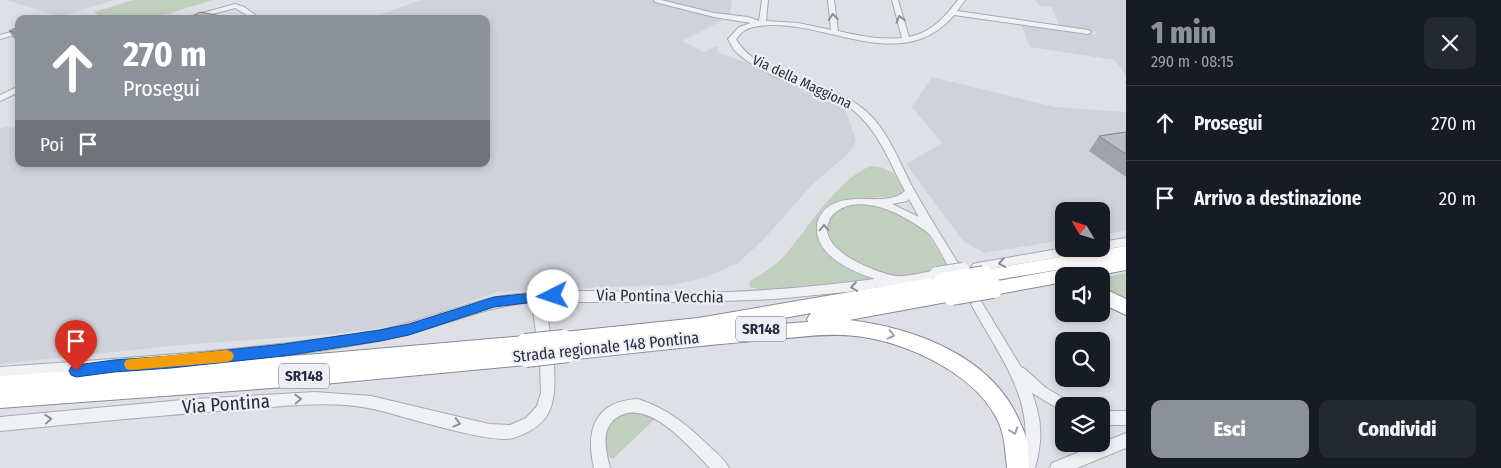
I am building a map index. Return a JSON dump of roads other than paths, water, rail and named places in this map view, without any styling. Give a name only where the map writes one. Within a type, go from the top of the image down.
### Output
[{"type":"highway","points":[[1025,259],[1124,253]]},
{"type":"highway","name":"Strada regionale 148 Pontina","points":[[991,279],[1124,253]]},
{"type":"highway","name":"Strada regionale 148 Pontina","points":[[566,346],[698,326],[944,284],[991,279],[1124,253]]},
{"type":"highway","points":[[991,279],[1055,283]]},
{"type":"highway","name":"Strada regionale 148 Pontina","points":[[82,393],[294,377],[566,346],[703,337],[784,325],[944,284]]},
{"type":"highway","points":[[1110,299],[1126,308]]},
{"type":"highway","points":[[703,337],[841,327],[863,329],[907,340],[966,372],[995,398],[1008,416],[1016,434],[1018,468]]},
{"type":"highway","points":[[0,384],[525,350]]},
{"type":"highway","points":[[0,384],[114,366]]},
{"type":"highway","points":[[0,399],[82,393]]},
{"type":"highway","points":[[0,409],[35,404],[82,393]]},
{"type":"street","points":[[657,1],[714,15],[748,19],[759,23],[765,0]]},
{"type":"street","points":[[831,0],[835,34]]},
{"type":"street","points":[[895,0],[906,39]]},
{"type":"street","name":"Via della Maggiona","points":[[953,266],[872,123],[862,111],[840,98],[771,70],[735,46],[732,39],[735,33],[759,23],[780,22],[872,41],[906,39],[932,31],[962,0]]},
{"type":"street","points":[[200,15],[237,6],[252,15]]},
{"type":"street","points":[[952,12],[1088,32]]},
{"type":"street","points":[[0,37],[15,33]]},
{"type":"street","points":[[0,98],[15,90]]},
{"type":"street","points":[[901,280],[876,276],[846,262],[829,247],[823,235],[822,224],[824,219],[835,208],[847,203],[899,200],[910,192]]},
{"type":"street","points":[[872,202],[902,212],[933,231]]},
{"type":"street","points":[[1110,249],[1124,253]]},
{"type":"street","name":"Via Pontina Vecchia","points":[[0,373],[171,362],[284,350],[380,336],[415,328],[483,305],[538,297],[732,297],[790,294],[901,280],[944,284],[991,279],[1025,259],[1055,254]]},
{"type":"street","points":[[538,297],[543,333]]},
{"type":"street","points":[[977,304],[1012,364],[1027,397],[1032,420],[1032,446],[1027,468]]},
{"type":"street","name":"Via Pontina","points":[[0,424],[193,406],[315,398],[371,402],[503,433],[525,427],[541,414],[548,393],[547,364]]},
{"type":"street","points":[[1012,364],[1041,392],[1055,401]]},
{"type":"street","points":[[602,468],[597,434],[602,422],[616,409],[637,405],[653,408],[663,414],[722,468]]},
{"type":"street","points":[[1110,418],[1126,418]]},
{"type":"street","points":[[1058,468],[1126,440]]}]
